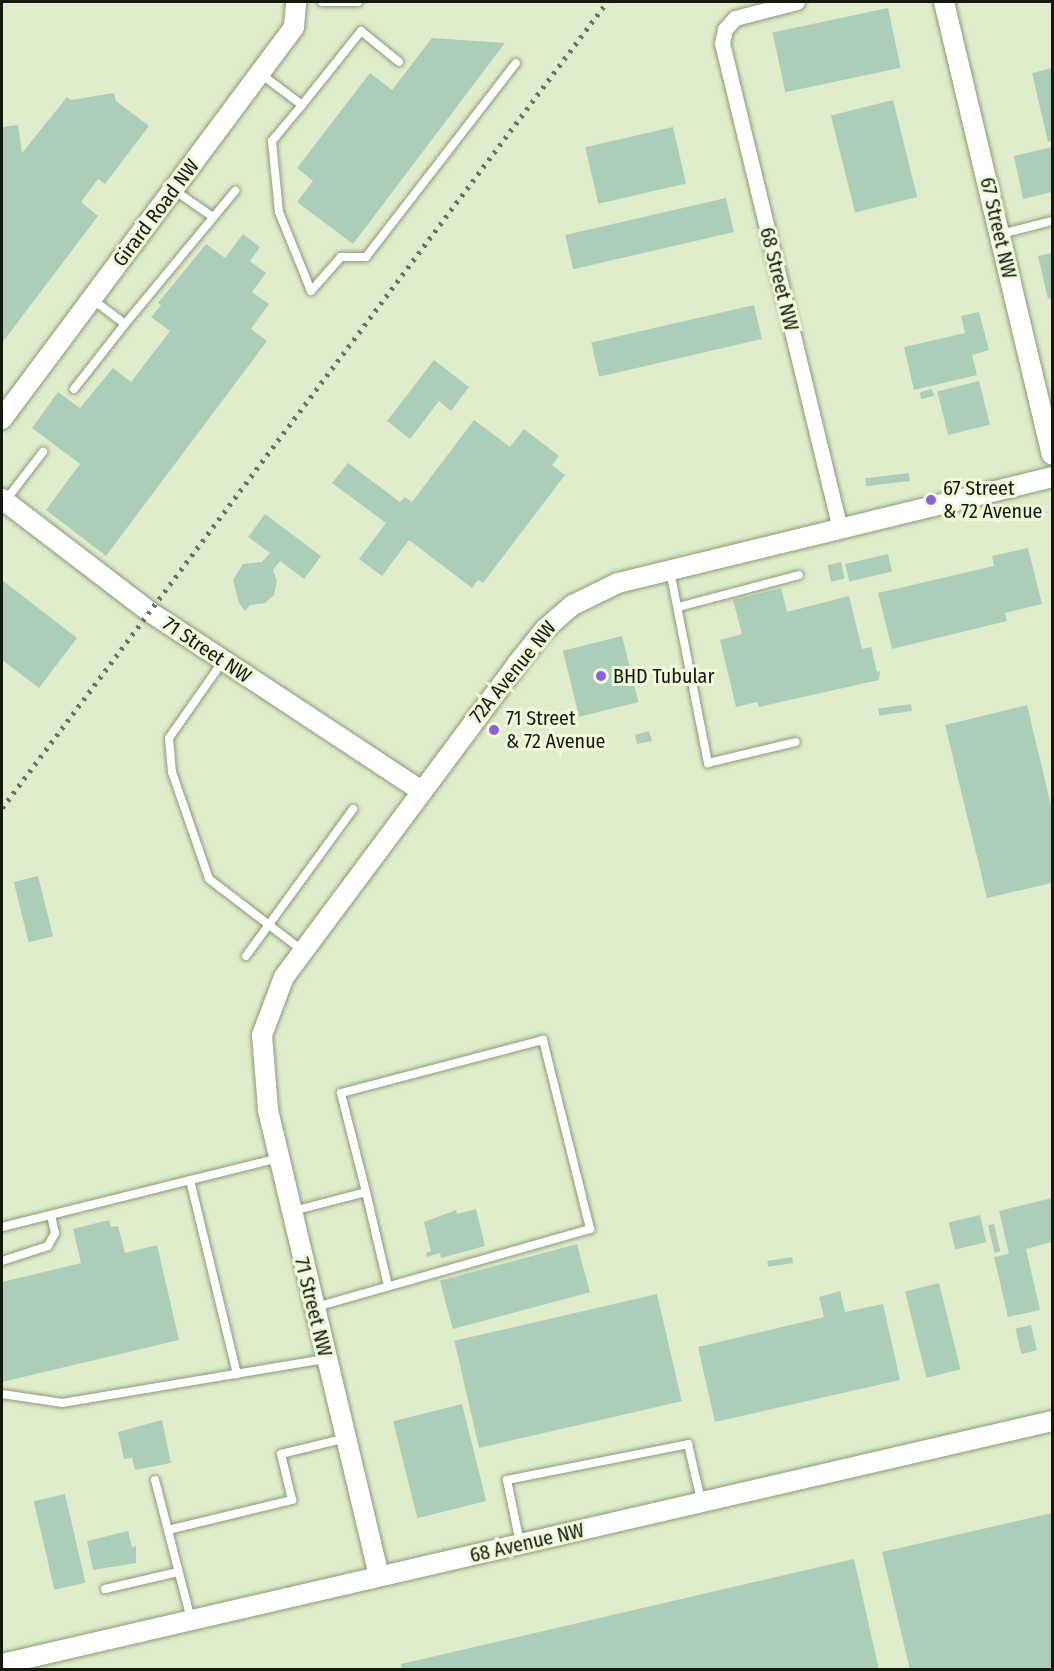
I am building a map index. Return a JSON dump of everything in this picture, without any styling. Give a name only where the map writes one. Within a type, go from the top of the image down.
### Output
[{"type":"street","name":"Girard Road NW","points":[[2,418],[294,27],[296,2]]},
{"type":"street","name":"68 Street NW","points":[[797,2],[742,15],[725,28],[723,51],[840,529]]},
{"type":"street","name":"67 Street NW","points":[[944,2],[1053,454]]},
{"type":"street","name":"72A Avenue NW","points":[[262,1035],[284,977],[302,950],[517,664],[560,615],[602,590],[670,571],[1053,477]]},
{"type":"street","name":"71 Street NW","points":[[3,500],[150,612],[421,791]]},
{"type":"street","name":"71 Street NW","points":[[262,1035],[263,1076],[278,1158],[312,1308],[327,1359],[379,1576]]},
{"type":"street","name":"68 Avenue NW","points":[[2,1664],[1053,1421]]},
{"type":"lane","points":[[322,2],[358,2]]},
{"type":"lane","points":[[399,62],[361,31],[272,141],[279,212],[311,291],[341,257],[366,257],[516,63]]},
{"type":"lane","points":[[260,73],[302,105]]},
{"type":"lane","points":[[174,190],[213,217]]},
{"type":"lane","points":[[74,389],[235,191]]},
{"type":"lane","points":[[1000,234],[1053,221]]},
{"type":"lane","points":[[91,298],[125,324]]},
{"type":"lane","points":[[3,500],[43,452]]},
{"type":"lane","points":[[670,571],[708,764],[796,742]]},
{"type":"lane","points":[[678,607],[799,575]]},
{"type":"lane","points":[[224,661],[169,738],[172,772],[209,879],[302,950]]},
{"type":"lane","points":[[246,956],[353,810]]},
{"type":"lane","points":[[312,1308],[590,1229],[543,1040],[341,1093],[388,1286]]},
{"type":"lane","points":[[2,1227],[278,1158]]},
{"type":"lane","points":[[190,1180],[237,1374]]},
{"type":"lane","points":[[290,1212],[366,1192]]},
{"type":"lane","points":[[2,1261],[48,1246],[55,1233],[51,1216]]},
{"type":"lane","points":[[2,1394],[62,1403],[327,1359]]},
{"type":"lane","points":[[168,1530],[292,1500],[281,1454],[346,1438]]},
{"type":"lane","points":[[520,1544],[507,1480],[688,1444],[702,1503]]},
{"type":"lane","points":[[156,1480],[191,1620]]},
{"type":"lane","points":[[105,1589],[178,1572]]},
{"type":"building","points":[[888,8],[901,68],[785,92],[773,33]]},
{"type":"building","points":[[432,38],[505,43],[353,244],[297,202],[313,181],[297,168],[370,73],[392,90]]},
{"type":"building","points":[[1052,68],[1052,141],[1048,142],[1032,73]]},
{"type":"building","points":[[114,93],[116,101],[149,126],[105,184],[98,179],[81,202],[98,216],[2,343],[2,127],[18,125],[22,153],[67,97],[71,100]]},
{"type":"building","points":[[893,100],[917,197],[855,213],[831,115]]},
{"type":"building","points":[[673,127],[686,184],[598,204],[585,147]]},
{"type":"building","points":[[1052,147],[1052,192],[1023,199],[1014,156]]},
{"type":"building","points":[[726,198],[734,232],[573,269],[565,235]]},
{"type":"building","points":[[243,234],[260,247],[250,261],[266,273],[252,292],[269,304],[251,329],[267,341],[106,556],[46,510],[80,464],[32,428],[58,392],[80,408],[113,368],[131,382],[170,331],[151,317],[161,305],[158,303],[206,244],[225,258]]},
{"type":"building","points":[[1052,253],[1052,298],[1048,299],[1038,256]]},
{"type":"building","points":[[754,305],[762,339],[599,377],[591,343]]},
{"type":"building","points":[[979,312],[989,350],[972,355],[977,375],[914,390],[904,347],[965,333],[961,316]]},
{"type":"building","points":[[434,360],[469,387],[451,411],[439,401],[410,439],[387,421]]},
{"type":"building","points":[[979,381],[990,425],[948,435],[937,391]]},
{"type":"building","points":[[932,389],[934,396],[921,399],[920,393]]},
{"type":"building","points":[[474,420],[510,447],[524,429],[559,456],[552,465],[565,475],[483,583],[478,580],[472,588],[409,540],[382,576],[359,559],[386,523],[332,483],[348,463],[400,502],[405,497],[412,502]]},
{"type":"building","points":[[909,473],[910,481],[866,486],[865,478]]},
{"type":"building","points":[[265,514],[321,556],[304,579],[280,561],[273,570],[277,581],[274,595],[265,603],[250,605],[245,611],[239,603],[233,580],[243,564],[262,562],[270,553],[248,537]]},
{"type":"building","points":[[1028,548],[1042,604],[1005,613],[1007,621],[892,649],[878,593],[994,566],[992,556]]},
{"type":"building","points":[[888,554],[892,572],[849,581],[845,564]]},
{"type":"building","points":[[841,562],[845,579],[831,582],[827,565]]},
{"type":"building","points":[[2,580],[77,638],[39,688],[2,660]]},
{"type":"building","points":[[781,588],[787,612],[849,596],[862,649],[871,647],[877,672],[880,671],[879,680],[759,707],[757,702],[736,707],[720,640],[742,634],[733,600]]},
{"type":"building","name":"BHD Tubular","points":[[622,636],[638,702],[579,717],[563,651]]},
{"type":"building","points":[[911,704],[912,711],[879,716],[878,709]]},
{"type":"building","points":[[1027,705],[1052,809],[1052,883],[987,898],[945,725]]},
{"type":"building","points":[[649,731],[652,741],[637,744],[635,735]]},
{"type":"building","points":[[38,876],[53,936],[29,942],[14,882]]},
{"type":"building","points":[[1052,1198],[1052,1242],[1026,1249],[1040,1310],[1008,1317],[994,1257],[1009,1254],[999,1211]]},
{"type":"building","points":[[476,1209],[485,1246],[441,1258],[440,1253],[427,1257],[426,1253],[431,1251],[424,1222],[456,1210],[457,1214]]},
{"type":"building","points":[[980,1215],[986,1242],[955,1249],[949,1222]]},
{"type":"building","points":[[109,1220],[111,1227],[118,1226],[125,1253],[157,1245],[179,1340],[2,1382],[2,1282],[81,1263],[73,1229]]},
{"type":"building","points":[[994,1224],[1000,1251],[994,1253],[988,1225]]},
{"type":"building","points":[[577,1244],[590,1292],[453,1329],[440,1281]]},
{"type":"building","points":[[792,1257],[793,1263],[768,1267],[767,1261]]},
{"type":"building","points":[[939,1283],[961,1369],[927,1378],[905,1291]]},
{"type":"building","points":[[840,1291],[845,1312],[883,1304],[900,1380],[715,1422],[698,1347],[824,1317],[819,1297]]},
{"type":"building","points":[[657,1294],[682,1401],[479,1448],[454,1341]]},
{"type":"building","points":[[1031,1325],[1037,1350],[1021,1354],[1015,1329]]},
{"type":"building","points":[[462,1404],[486,1501],[417,1518],[393,1421]]},
{"type":"building","points":[[162,1420],[171,1463],[135,1470],[132,1458],[124,1459],[118,1432]]},
{"type":"building","points":[[65,1494],[85,1583],[54,1590],[34,1501]]},
{"type":"building","points":[[1052,1513],[1052,1670],[910,1670],[882,1552]]},
{"type":"building","points":[[128,1531],[132,1547],[136,1546],[136,1563],[93,1570],[87,1541]]},
{"type":"building","points":[[854,1559],[879,1670],[402,1670],[401,1664]]},
{"type":"railway","points":[[2,808],[607,2]]},
{"type":"place","name":"67 Street & 72 Avenue","points":[[931,500]]},
{"type":"place","name":"BHD Tubular","points":[[601,676]]},
{"type":"place","name":"71 Street & 72 Avenue","points":[[494,730]]}]
